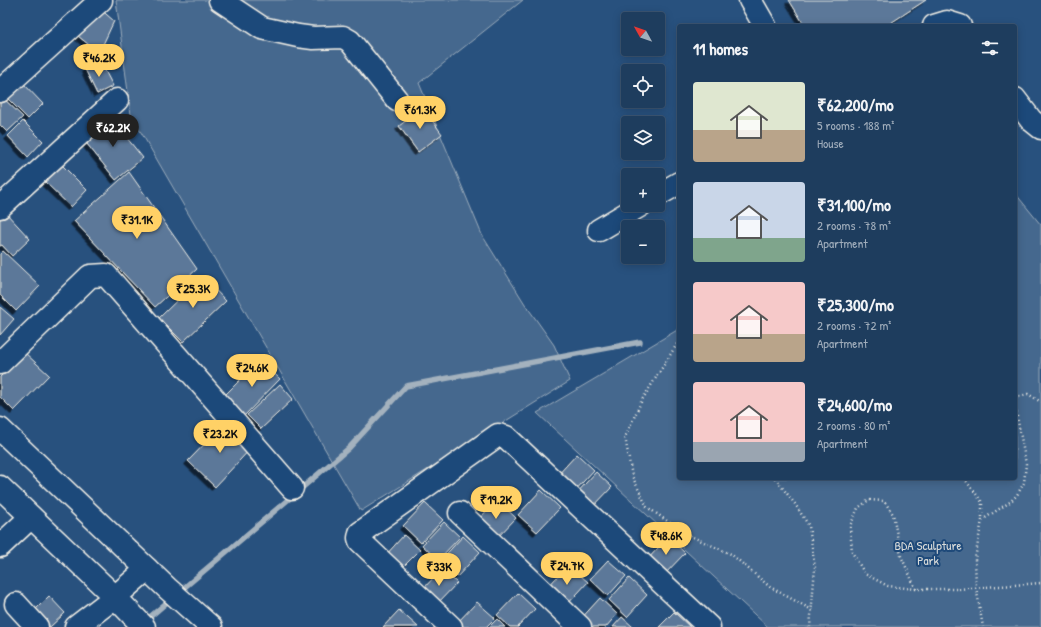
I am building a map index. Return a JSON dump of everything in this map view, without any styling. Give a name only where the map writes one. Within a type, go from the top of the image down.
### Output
[{"type":"street","points":[[0,91],[102,0]]},
{"type":"street","points":[[220,0],[262,28],[313,38],[343,37],[350,41],[397,100]]},
{"type":"street","points":[[750,0],[764,24]]},
{"type":"street","points":[[940,24],[947,22],[954,24]]},
{"type":"street","points":[[0,207],[116,100]]},
{"type":"street","points":[[1017,102],[1031,120],[1041,128]]},
{"type":"street","points":[[665,191],[677,184]]},
{"type":"street","points":[[599,230],[629,212]]},
{"type":"street","points":[[0,363],[90,276],[106,275],[292,488]]},
{"type":"street","points":[[0,429],[167,588],[211,627]]},
{"type":"street","points":[[451,627],[360,541],[359,535],[498,435],[506,437],[709,627]]},
{"type":"street","points":[[0,487],[140,623]]},
{"type":"street","points":[[460,513],[580,627]]},
{"type":"street","points":[[0,546],[31,517]]},
{"type":"street","points":[[76,627],[115,598],[147,569]]},
{"type":"street","points":[[16,604],[37,627]]},
{"type":"path","points":[[677,344],[642,400],[625,437],[632,476],[647,507],[686,534],[731,554],[770,587],[812,610]]},
{"type":"path","points":[[1017,397],[1028,394],[1041,402]]},
{"type":"path","points":[[982,520],[1017,496],[1024,482],[1026,464],[1017,415]]},
{"type":"path","points":[[777,480],[795,504],[809,526],[815,568],[810,627]]},
{"type":"path","points":[[966,480],[982,502],[982,520],[975,559],[976,587],[983,627]]},
{"type":"path","points":[[916,589],[901,556],[893,514],[884,500],[869,500],[858,508],[850,526],[852,552],[865,574],[888,586],[916,589],[1041,583]]},
{"type":"green space","points":[[116,0],[523,0],[419,83],[482,235],[525,304],[554,345],[570,381],[361,511],[131,115]]},
{"type":"green space","name":"BDA Sculpture Park","points":[[1017,195],[1041,225],[1041,627],[768,627],[537,413],[677,330],[677,480],[1017,480]]},
{"type":"building","points":[[789,0],[926,0],[889,24],[804,24]]},
{"type":"building","points":[[98,7],[114,21],[99,53],[73,32]]},
{"type":"building","points":[[100,61],[113,86],[97,94],[85,69]]},
{"type":"building","points":[[22,82],[43,104],[28,119],[6,97]]},
{"type":"building","points":[[0,95],[23,117],[7,132],[0,125]]},
{"type":"building","points":[[423,108],[442,134],[418,152],[399,126]]},
{"type":"building","points":[[110,117],[143,158],[116,180],[83,139]]},
{"type":"building","points":[[23,121],[43,141],[28,157],[8,136]]},
{"type":"building","points":[[61,164],[87,190],[71,207],[44,181]]},
{"type":"building","points":[[129,172],[197,269],[155,307],[74,221]]},
{"type":"building","points":[[6,213],[30,239],[12,256],[2,245],[0,246],[0,218]]},
{"type":"building","points":[[3,251],[40,286],[16,311],[0,295],[0,254]]},
{"type":"building","points":[[202,276],[226,301],[183,342],[159,318]]},
{"type":"building","points":[[0,307],[14,319],[0,335]]},
{"type":"building","points":[[24,352],[49,375],[14,411],[0,397],[0,377]]},
{"type":"building","points":[[260,360],[280,379],[244,416],[224,396]]},
{"type":"building","points":[[280,384],[293,399],[261,429],[247,415]]},
{"type":"building","points":[[226,422],[252,447],[215,487],[188,461]]},
{"type":"building","points":[[577,454],[594,470],[573,493],[556,477]]},
{"type":"building","points":[[596,472],[612,487],[591,509],[575,495]]},
{"type":"building","points":[[541,490],[560,508],[537,532],[518,515]]},
{"type":"building","points":[[497,500],[516,518],[495,540],[476,522]]},
{"type":"building","points":[[425,503],[443,520],[421,543],[403,526]]},
{"type":"building","points":[[444,522],[460,537],[438,560],[422,545]]},
{"type":"building","points":[[404,535],[420,550],[400,570],[385,556]]},
{"type":"building","points":[[463,536],[480,552],[457,577],[440,561]]},
{"type":"building","points":[[668,537],[685,553],[663,576],[647,560]]},
{"type":"building","points":[[608,560],[626,576],[608,596],[590,579]]},
{"type":"building","points":[[568,565],[588,582],[565,607],[546,589]]},
{"type":"building","points":[[442,569],[457,583],[436,605],[421,591]]},
{"type":"building","points":[[629,578],[647,595],[627,617],[609,600]]},
{"type":"building","points":[[518,593],[535,609],[518,627],[510,627],[497,615]]},
{"type":"building","points":[[49,596],[65,613],[50,627],[41,627],[30,615]]},
{"type":"building","points":[[600,598],[617,614],[606,627],[583,627],[578,622]]},
{"type":"building","points":[[477,602],[495,618],[486,627],[460,627],[456,624]]},
{"type":"building","points":[[399,610],[418,627],[383,627]]},
{"type":"building","points":[[674,612],[690,627],[659,627]]},
{"type":"building","points":[[622,617],[633,627],[613,627]]},
{"type":"building","points":[[497,619],[505,627],[489,627]]},
{"type":"waterway","points":[[179,592],[349,448],[406,386],[640,342]]},
{"type":"waterway","points":[[144,622],[172,598]]}]
